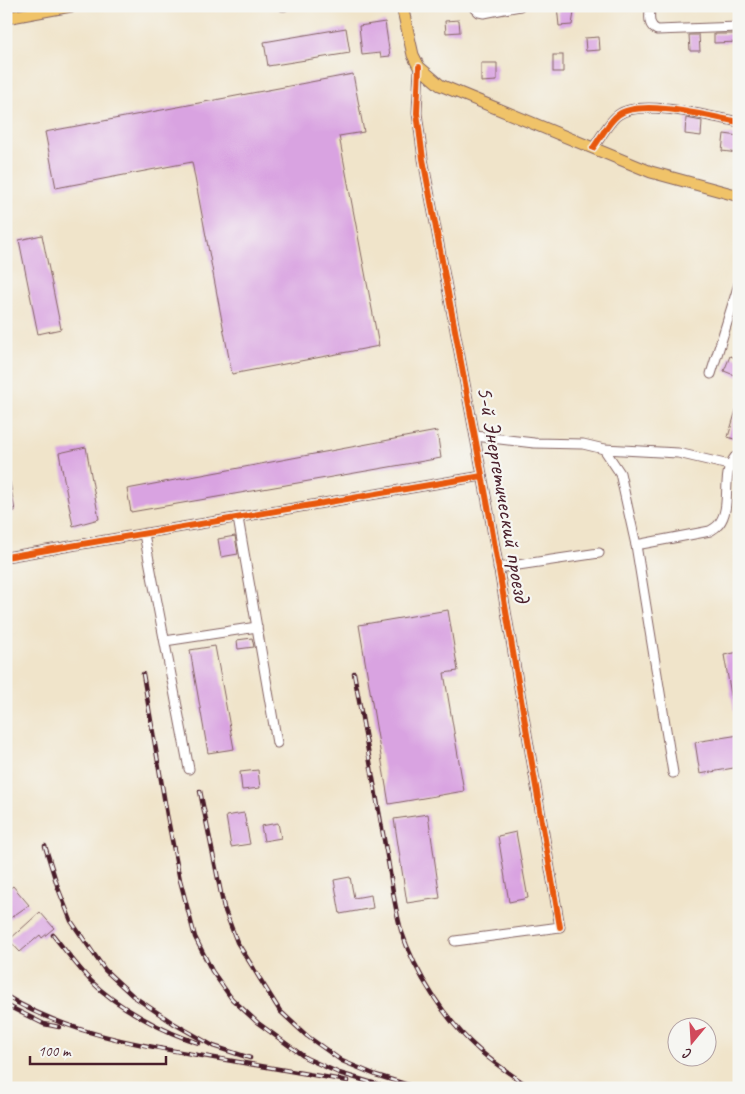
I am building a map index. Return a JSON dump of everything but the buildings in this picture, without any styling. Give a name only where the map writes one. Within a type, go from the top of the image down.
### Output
[{"type":"main road","points":[[6,18],[71,6]]},
{"type":"main road","points":[[402,6],[413,55],[419,67],[440,85],[453,92],[651,172],[739,196]]},
{"type":"street","points":[[474,6],[479,12],[484,13],[520,6]]},
{"type":"street","points":[[650,6],[650,23],[657,30],[739,27]]},
{"type":"street","name":"5-й Энергетический проезд","points":[[419,67],[417,113],[423,159],[475,436],[560,927],[455,941]]},
{"type":"street","points":[[593,148],[617,115],[626,110],[644,107],[701,114],[739,122]]},
{"type":"street","points":[[711,374],[739,284]]},
{"type":"street","points":[[475,436],[534,443],[583,444],[604,449],[678,453],[729,465]]},
{"type":"street","points":[[604,449],[620,473],[636,545],[674,773]]},
{"type":"street","points":[[636,545],[710,532],[719,525],[724,512],[729,465],[735,456],[739,456]]},
{"type":"street","points":[[6,557],[482,476]]},
{"type":"street","points":[[238,518],[277,743]]},
{"type":"street","points":[[144,534],[189,769]]},
{"type":"street","points":[[498,568],[599,553]]},
{"type":"street","points":[[165,641],[257,627]]},
{"type":"railway","points":[[354,673],[396,909],[401,930],[414,963],[432,995],[466,1038],[504,1070],[531,1088]]},
{"type":"railway","points":[[143,674],[180,880],[195,937],[212,971],[232,999],[258,1023],[306,1058],[339,1073],[390,1088]]},
{"type":"railway","points":[[200,791],[224,908],[237,942],[280,1011],[307,1036],[342,1061],[376,1075],[418,1088]]},
{"type":"railway","points":[[45,846],[71,921],[105,970],[133,996],[173,1023],[213,1046],[250,1058]]},
{"type":"railway","points":[[53,935],[100,990],[156,1026],[199,1043]]},
{"type":"railway","points":[[6,996],[56,1021],[110,1038],[348,1081]]},
{"type":"railway","points":[[6,1005],[44,1024],[59,1027]]},
{"type":"cycle path","points":[[419,67],[417,113],[423,159],[489,512],[560,927]]},
{"type":"cycle path","points":[[593,148],[615,118],[628,110],[659,108],[739,122]]},
{"type":"cycle path","points":[[6,557],[482,476]]}]
